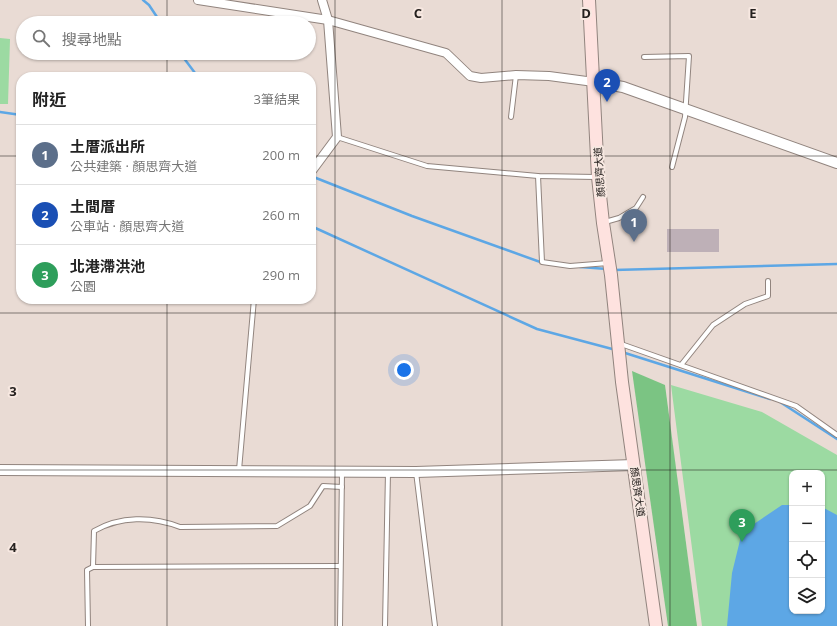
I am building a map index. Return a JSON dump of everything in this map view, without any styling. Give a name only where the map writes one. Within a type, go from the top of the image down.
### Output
[{"type":"main road","name":"顏思齊大道","points":[[589,0],[598,177],[618,343],[656,626]]},
{"type":"street","points":[[198,0],[223,2],[305,16]]},
{"type":"street","points":[[316,165],[337,137],[328,20],[322,0]]},
{"type":"street","points":[[316,18],[446,53],[470,76],[481,78],[516,75],[549,76],[623,87],[837,163]]},
{"type":"street","points":[[0,470],[416,472],[634,465]]},
{"type":"lane","points":[[644,57],[689,56],[685,117],[672,167]]},
{"type":"lane","points":[[511,117],[516,75]]},
{"type":"lane","points":[[337,137],[427,166],[538,176],[598,177]]},
{"type":"lane","points":[[538,176],[542,262],[570,266],[609,263]]},
{"type":"lane","points":[[603,223],[619,218],[636,208],[642,197]]},
{"type":"lane","points":[[681,365],[713,325],[745,304],[768,296],[768,281]]},
{"type":"lane","points":[[239,471],[254,304]]},
{"type":"lane","points":[[618,343],[796,406],[837,435]]},
{"type":"lane","points":[[340,626],[342,472]]},
{"type":"lane","points":[[384,626],[388,472]]},
{"type":"lane","points":[[416,472],[435,626]]},
{"type":"lane","points":[[93,567],[94,531],[103,526],[132,518],[167,522],[180,527],[277,526],[310,506],[323,486],[342,487]]},
{"type":"lane","points":[[88,626],[87,570],[93,567],[340,566]]},
{"type":"green space","points":[[0,38],[10,39],[8,104],[0,104]]},
{"type":"green space","points":[[632,371],[665,385],[697,626],[668,626]]},
{"type":"green space","points":[[671,385],[762,412],[837,455],[837,626],[702,626]]},
{"type":"water","points":[[782,505],[789,505],[789,614],[825,614],[825,509],[837,515],[837,626],[727,626],[732,573],[742,532]]},
{"type":"building","points":[[667,229],[719,229],[719,252],[667,252]]},
{"type":"waterway","points":[[143,0],[149,5],[156,16]]},
{"type":"waterway","points":[[185,60],[194,72]]},
{"type":"waterway","points":[[0,112],[16,114]]},
{"type":"waterway","points":[[316,178],[412,216],[543,263]]},
{"type":"waterway","points":[[316,228],[537,329],[616,350]]},
{"type":"waterway","points":[[614,270],[837,264]]},
{"type":"waterway","points":[[580,267],[607,269]]},
{"type":"waterway","points":[[622,352],[770,399]]},
{"type":"waterway","points":[[780,402],[837,439]]},
{"type":"place","name":"土間厝","points":[[607,102]]},
{"type":"place","name":"土厝派出所","points":[[634,242]]},
{"type":"place","name":"北港滯洪池","points":[[742,542]]}]
